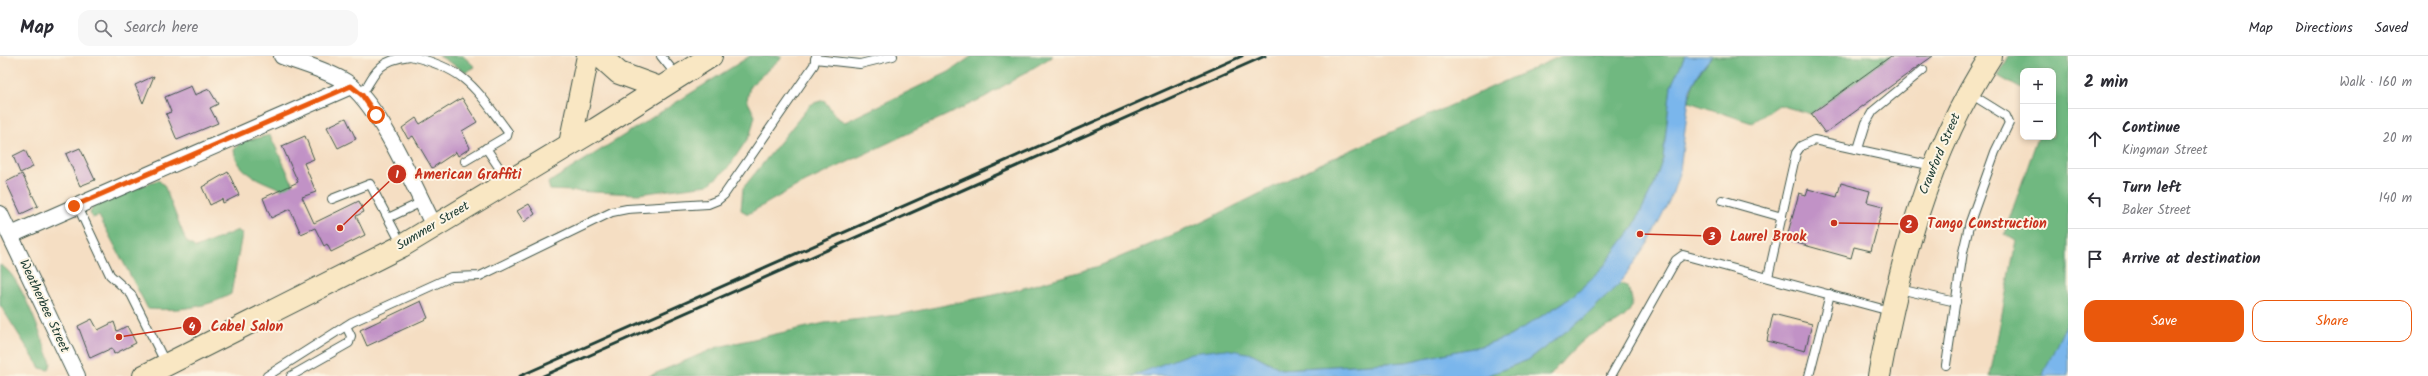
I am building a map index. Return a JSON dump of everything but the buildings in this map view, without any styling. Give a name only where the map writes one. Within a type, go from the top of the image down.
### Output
[{"type":"main road","points":[[570,144],[588,56]]},
{"type":"main road","points":[[600,56],[619,73],[660,88]]},
{"type":"main road","name":"Summer Street","points":[[144,376],[402,246],[711,56]]},
{"type":"main road","name":"Crawford Street","points":[[1879,376],[1896,288],[1913,225],[1933,166],[1968,93],[1990,56]]},
{"type":"street","points":[[282,56],[337,77],[356,90],[380,122],[434,226]]},
{"type":"street","points":[[11,235],[77,205],[356,90]]},
{"type":"street","name":"Weatherbee Street","points":[[0,214],[77,376]]},
{"type":"lane","points":[[356,90],[380,66],[392,59],[410,56],[446,67],[472,85],[508,132],[506,136],[466,161]]},
{"type":"lane","points":[[661,56],[678,77]]},
{"type":"lane","points":[[267,376],[346,326],[451,277],[480,276],[612,212],[627,209],[708,204],[718,200],[724,195],[814,64],[815,58],[860,64],[893,56]]},
{"type":"lane","points":[[1858,149],[1866,123],[1873,111],[1924,70]]},
{"type":"lane","points":[[1946,365],[1963,252],[1970,222],[1995,152],[2009,123],[2006,116],[1968,93]]},
{"type":"lane","points":[[1768,277],[1796,153],[1801,146],[1814,140],[1933,166]]},
{"type":"lane","points":[[486,148],[508,182]]},
{"type":"lane","points":[[332,199],[370,184],[402,246]]},
{"type":"lane","points":[[1722,200],[1782,217]]},
{"type":"lane","points":[[388,218],[422,202]]},
{"type":"lane","points":[[77,205],[110,275],[131,294],[166,365]]},
{"type":"lane","points":[[1611,376],[1680,256],[1690,256],[1891,311]]},
{"type":"lane","points":[[1896,288],[1956,302]]},
{"type":"lane","points":[[1809,376],[1830,294]]},
{"type":"lane","points":[[291,376],[349,343],[351,336],[346,326]]},
{"type":"green space","points":[[439,56],[463,56],[475,67],[466,72]]},
{"type":"green space","points":[[750,56],[781,56],[781,58],[750,86],[747,100],[755,116],[750,135],[728,168],[708,185],[638,194],[550,190],[548,183]]},
{"type":"green space","points":[[972,56],[1053,56],[985,97],[795,187],[748,214],[741,210],[743,188],[811,104],[824,100],[836,117],[845,122],[949,72]]},
{"type":"green space","points":[[1561,56],[1685,56],[1671,86],[1663,158],[1654,185],[1632,229],[1600,271],[1569,299],[1510,336],[1481,346],[1406,362],[1281,369],[1253,354],[1132,376],[649,376],[718,347],[825,323],[898,315],[1013,291],[1099,266],[1194,226],[1318,165]]},
{"type":"green space","points":[[1712,56],[1891,56],[1811,114],[1779,105],[1752,123],[1689,102],[1694,83]]},
{"type":"green space","points":[[2009,56],[2068,56],[2068,320],[2043,376],[1990,376],[2016,241],[2004,234],[2037,140],[2056,140],[2056,68],[2020,68],[2020,88],[1998,76]]},
{"type":"green space","points":[[270,135],[292,182],[296,197],[249,174],[242,168],[237,160],[234,150],[241,142]]},
{"type":"green space","points":[[158,180],[164,185],[186,241],[196,248],[238,230],[242,234],[231,294],[211,303],[191,308],[148,309],[99,216],[92,218],[90,213],[95,202]]},
{"type":"green space","points":[[0,265],[8,270],[15,280],[30,309],[51,363],[49,370],[40,368],[0,305]]},
{"type":"green space","points":[[1620,283],[1627,286],[1632,298],[1631,307],[1627,315],[1583,340],[1549,376],[1486,376],[1528,360],[1584,318]]},
{"type":"water","points":[[1685,56],[1712,56],[1700,71],[1690,90],[1680,170],[1672,195],[1648,243],[1620,283],[1584,318],[1528,360],[1486,376],[1132,376],[1191,353],[1225,349],[1253,354],[1281,369],[1406,362],[1481,346],[1510,336],[1569,299],[1600,271],[1632,229],[1654,185],[1663,158],[1671,86]]},
{"type":"water","points":[[2068,320],[2068,376],[2043,376],[2044,372]]},
{"type":"railway","points":[[520,376],[1242,56]]},
{"type":"railway","points":[[543,376],[1265,56]]},
{"type":"place","name":"Tango Construction","points":[[1834,223]]},
{"type":"place","name":"American Graffiti","points":[[340,228]]},
{"type":"place","name":"Laurel Brook","points":[[1640,234]]},
{"type":"place","name":"Cabel Salon","points":[[119,337]]},
{"type":"route","points":[[74,206],[351,86],[362,95],[376,115]]}]
